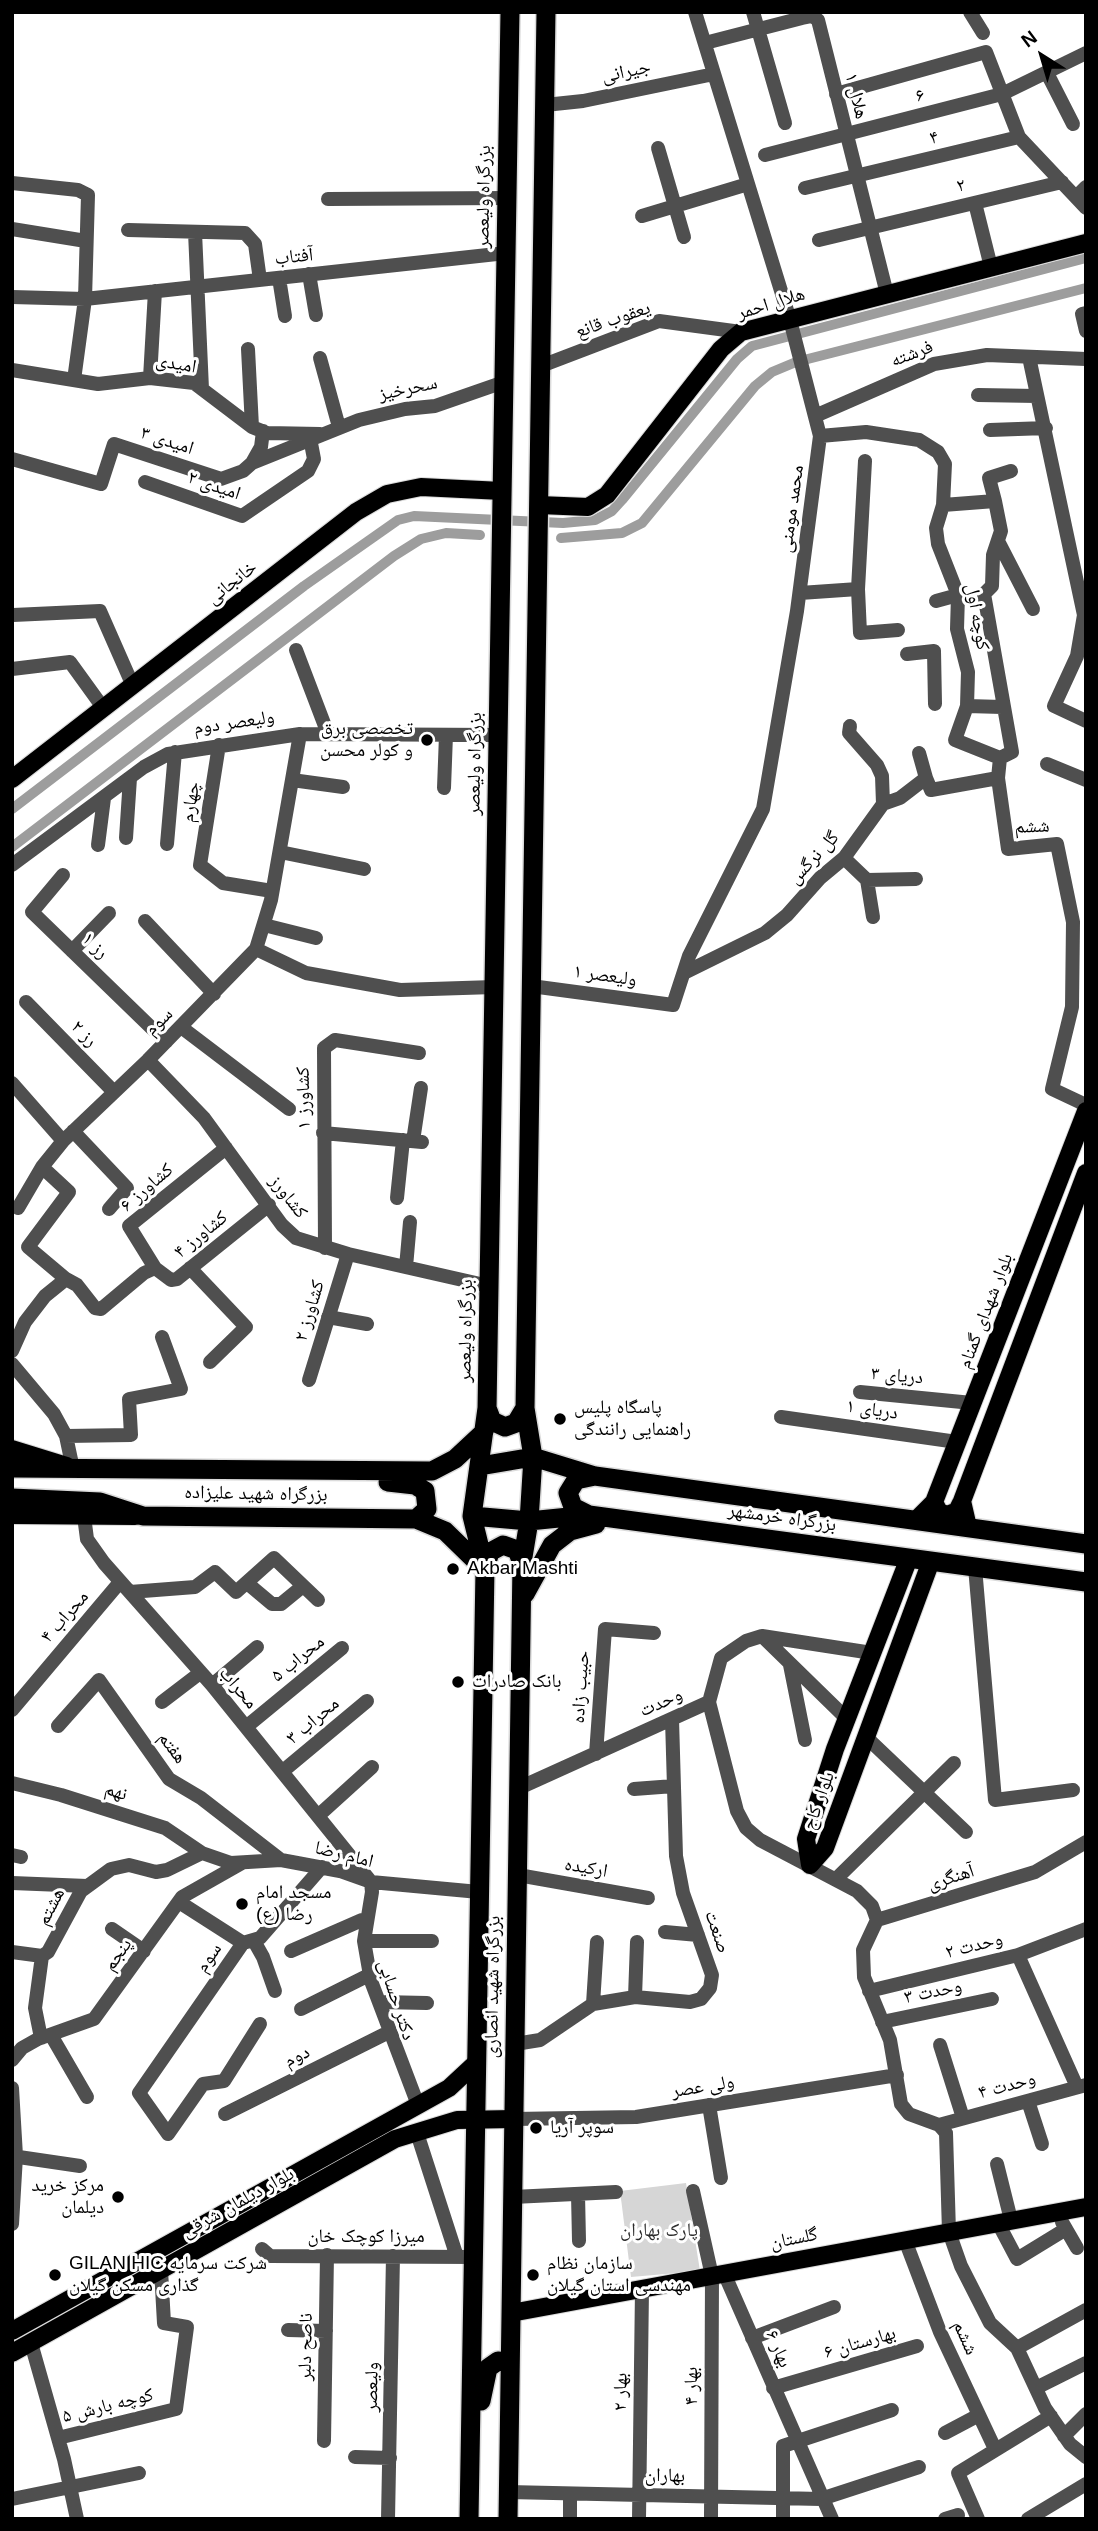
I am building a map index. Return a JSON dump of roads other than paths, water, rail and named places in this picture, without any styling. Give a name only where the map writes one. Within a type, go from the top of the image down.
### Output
[{"type":"highway","name":"بزرگراه ولیعصر","points":[[472,1516],[487,1408],[510,12]]},
{"type":"highway","points":[[533,1457],[525,1408],[546,12]]},
{"type":"highway","points":[[487,1408],[492,1421],[505,1427],[516,1423],[525,1408]]},
{"type":"highway","name":"بزرگراه شهید علیزاده","points":[[12,1468],[432,1471],[455,1459],[484,1432]]},
{"type":"highway","name":"بزرگراه خرمشهر","points":[[480,1466],[533,1457],[595,1476],[1086,1544]]},
{"type":"highway","name":"بزرگراه شهید انصاری","points":[[469,2519],[465,2257],[495,2120],[515,2045],[522,1563],[529,1521],[533,1457]]},
{"type":"highway","points":[[331,1471],[350,1479],[418,1486],[425,1492],[428,1503],[423,1514],[416,1519]]},
{"type":"highway","points":[[589,1515],[573,1507],[568,1493],[576,1480],[595,1476]]},
{"type":"highway","name":"بزرگراه شهید علیزاده","points":[[12,1498],[100,1502],[143,1516],[416,1519],[445,1531],[485,1569]]},
{"type":"highway","name":"بزرگراه خرمشهر","points":[[472,1516],[529,1521],[589,1515],[618,1518],[1086,1582]]},
{"type":"highway","name":"بزرگراه شهید انصاری","points":[[472,1516],[485,1569],[477,2062],[495,2120],[513,2197],[508,2519]]},
{"type":"highway","points":[[522,1602],[543,1556],[556,1541],[576,1529],[618,1518]]},
{"type":"highway","points":[[485,1569],[490,1552],[503,1545],[517,1550],[522,1563]]},
{"type":"highway","points":[[470,2462],[486,2373],[496,2362],[510,2362]]},
{"type":"main road","name":"هلال احمر","points":[[539,505],[588,507],[607,495],[721,349],[741,332],[791,323],[1086,243]]},
{"type":"main road","name":"خانجانی","points":[[12,779],[356,512],[387,494],[421,487],[502,491]]},
{"type":"main road","name":"بلوار شهدای گمنام","points":[[916,1520],[934,1502],[1086,1111]]},
{"type":"main road","points":[[934,1502],[939,1512],[947,1515],[957,1511],[961,1503],[1086,1173]]},
{"type":"main road","points":[[12,1449],[73,1469]]},
{"type":"main road","points":[[961,1503],[968,1527]]},
{"type":"main road","points":[[12,1515],[143,1516]]},
{"type":"main road","name":"بلوار کاج","points":[[810,1865],[806,1839],[845,1717],[909,1558]]},
{"type":"main road","name":"بلوار کاج","points":[[810,1865],[825,1847],[931,1561]]},
{"type":"main road","points":[[898,1585],[909,1582],[916,1587],[918,1594]]},
{"type":"main road","name":"بلوار دیلمان شرقی","points":[[12,2332],[449,2088],[477,2062]]},
{"type":"main road","points":[[395,2139],[471,2103],[472,2094],[468,2087],[449,2088]]},
{"type":"main road","name":"بلوار دیلمان شرقی","points":[[12,2353],[395,2139],[457,2120],[495,2120]]},
{"type":"main road","name":"گلستان","points":[[511,2313],[1086,2207]]},
{"type":"main road","points":[[12,2332],[32,2343]]},
{"type":"street","name":"محمد مومنی","points":[[673,1005],[686,972],[689,956],[763,809],[800,593],[820,436],[791,323],[695,12]]},
{"type":"street","points":[[753,12],[785,122]]},
{"type":"street","points":[[970,12],[983,33]]},
{"type":"street","name":"هلال ۱","points":[[705,43],[802,18],[813,16],[818,20],[887,295]]},
{"type":"street","points":[[836,94],[986,52],[1019,137],[1062,182],[1082,197]]},
{"type":"street","name":"۶","points":[[765,155],[1002,94],[1086,53]]},
{"type":"street","points":[[1047,72],[1073,124]]},
{"type":"street","name":"جیرانی","points":[[545,105],[583,102],[714,75]]},
{"type":"street","name":"۴","points":[[805,188],[1019,137]]},
{"type":"street","points":[[658,148],[684,237]]},
{"type":"street","name":"۲","points":[[819,240],[1062,182]]},
{"type":"street","points":[[12,183],[78,190],[88,195],[85,299],[74,380]]},
{"type":"street","points":[[642,216],[748,184]]},
{"type":"street","points":[[328,199],[507,198]]},
{"type":"street","points":[[975,203],[991,267]]},
{"type":"street","points":[[12,229],[86,241]]},
{"type":"street","points":[[128,230],[249,235],[255,244],[260,280]]},
{"type":"street","points":[[195,232],[202,389]]},
{"type":"street","name":"آفتاب","points":[[12,297],[85,299],[506,253]]},
{"type":"street","points":[[309,274],[316,315]]},
{"type":"street","points":[[279,278],[285,316]]},
{"type":"street","points":[[150,378],[155,291]]},
{"type":"street","points":[[1086,313],[1082,314],[1086,331]]},
{"type":"street","name":"یعقوب قانع","points":[[541,366],[659,321],[741,332]]},
{"type":"street","points":[[248,349],[261,447],[253,463]]},
{"type":"street","name":"فرشته","points":[[815,416],[934,364],[987,355],[1086,359]]},
{"type":"street","points":[[1029,357],[1084,615],[1081,658],[1054,706],[1086,721]]},
{"type":"street","points":[[320,358],[339,427]]},
{"type":"street","name":"امیدی","points":[[12,370],[98,384],[150,378],[194,383],[257,429]]},
{"type":"street","name":"سحرخیز","points":[[315,436],[405,409],[435,406],[504,382]]},
{"type":"street","points":[[978,395],[1037,396]]},
{"type":"street","points":[[990,430],[1046,428]]},
{"type":"street","points":[[257,429],[315,436]]},
{"type":"street","name":"کوچه اول","points":[[820,436],[866,432],[919,440],[938,452],[945,464],[943,505],[936,528],[938,544],[958,595],[957,629],[968,672],[967,706],[955,740],[1000,758]]},
{"type":"street","name":"امیدی ۳","points":[[12,459],[101,484],[114,444],[221,479],[315,436]]},
{"type":"street","name":"امیدی ۲","points":[[145,482],[242,516],[308,471],[314,460],[315,436]]},
{"type":"street","points":[[865,461],[858,589],[860,634],[898,630]]},
{"type":"street","points":[[919,753],[931,789],[998,778],[1000,758],[1012,752],[984,594],[992,586],[993,555],[1001,531],[989,478],[1011,471]]},
{"type":"street","points":[[943,505],[995,501]]},
{"type":"street","points":[[999,543],[1033,609]]},
{"type":"street","points":[[800,593],[858,589]]},
{"type":"street","points":[[936,601],[958,595]]},
{"type":"street","points":[[13,615],[100,611],[133,686]]},
{"type":"street","points":[[296,650],[328,734]]},
{"type":"street","points":[[907,654],[934,651],[935,704]]},
{"type":"street","points":[[12,669],[70,662],[104,709]]},
{"type":"street","points":[[967,706],[1002,707]]},
{"type":"street","points":[[850,726],[849,733],[877,765],[881,776],[883,804],[900,798],[926,778]]},
{"type":"street","name":"ولیعصر دوم","points":[[12,865],[130,778],[175,752],[300,734],[498,735]]},
{"type":"street","name":"سوم","points":[[18,1208],[41,1167],[68,1136],[148,1060],[256,949],[280,852],[300,734]]},
{"type":"street","points":[[444,788],[446,735]]},
{"type":"street","name":"چهارم","points":[[219,745],[200,865],[223,883],[272,891]]},
{"type":"street","points":[[167,844],[175,752]]},
{"type":"street","points":[[1047,764],[1086,780]]},
{"type":"street","points":[[126,838],[130,778]]},
{"type":"street","name":"ششم","points":[[998,778],[1008,849],[1057,844],[1073,922],[1072,1007],[1052,1089],[1086,1105]]},
{"type":"street","points":[[292,780],[343,786]]},
{"type":"street","points":[[98,845],[104,798]]},
{"type":"street","name":"گل نرگس","points":[[686,972],[765,933],[787,915],[820,878],[844,858],[883,804]]},
{"type":"street","points":[[280,852],[364,869]]},
{"type":"street","points":[[844,858],[867,880],[873,917]]},
{"type":"street","name":"رز ۱","points":[[63,876],[32,912],[166,1042]]},
{"type":"street","points":[[867,880],[916,879]]},
{"type":"street","points":[[72,951],[108,913]]},
{"type":"street","points":[[145,922],[214,994]]},
{"type":"street","points":[[264,925],[316,938]]},
{"type":"street","points":[[256,949],[306,973],[400,990],[494,987]]},
{"type":"street","name":"ولیعصر ۱","points":[[531,986],[673,1005]]},
{"type":"street","name":"رز ۲","points":[[26,1002],[114,1092]]},
{"type":"street","points":[[181,1027],[289,1109]]},
{"type":"street","name":"کشاورز ۱","points":[[325,1248],[322,1055],[329,1041],[419,1052]]},
{"type":"street","name":"کشاورز","points":[[148,1060],[204,1118],[282,1224],[296,1238],[348,1254],[489,1286]]},
{"type":"street","points":[[12,1083],[127,1188],[109,1209]]},
{"type":"street","points":[[397,1198],[413,1141],[421,1088]]},
{"type":"street","points":[[323,1133],[413,1141]]},
{"type":"street","name":"کشاورز ۶","points":[[155,1268],[129,1226],[226,1148]]},
{"type":"street","points":[[12,1351],[26,1322],[45,1296],[66,1279],[28,1247],[69,1192],[41,1167]]},
{"type":"street","name":"کشاورز ۴","points":[[66,1279],[77,1285],[95,1308],[101,1309],[144,1273],[155,1268],[171,1280],[269,1205]]},
{"type":"street","points":[[406,1267],[410,1222]]},
{"type":"street","name":"کشاورز ۲","points":[[309,1380],[348,1254]]},
{"type":"street","points":[[190,1268],[246,1327],[209,1362]]},
{"type":"street","points":[[328,1317],[367,1324]]},
{"type":"street","points":[[66,1436],[131,1434],[129,1399],[181,1389],[162,1337]]},
{"type":"street","points":[[12,1364],[38,1391],[66,1436],[73,1469]]},
{"type":"street","name":"دریای ۳","points":[[860,1392],[972,1403]]},
{"type":"street","name":"دریای ۱","points":[[781,1417],[957,1442]]},
{"type":"street","name":"محراب","points":[[84,1516],[87,1539],[125,1587],[212,1685],[371,1882]]},
{"type":"street","points":[[241,1587],[274,1558],[318,1600]]},
{"type":"street","points":[[975,1567],[995,1800],[1073,1790]]},
{"type":"street","points":[[125,1587],[195,1587],[215,1572],[272,1604],[281,1604],[303,1586]]},
{"type":"street","name":"محراب ۴","points":[[12,1710],[125,1587]]},
{"type":"street","name":"حبیب زاده","points":[[596,1754],[605,1629],[654,1633]]},
{"type":"street","points":[[762,1636],[872,1653]]},
{"type":"street","points":[[762,1636],[845,1717]]},
{"type":"street","name":"وحدت","points":[[519,1788],[709,1702],[721,1658],[738,1645],[762,1636]]},
{"type":"street","points":[[212,1685],[257,1647]]},
{"type":"street","name":"محراب ۵","points":[[246,1727],[342,1648]]},
{"type":"street","points":[[790,1665],[805,1741]]},
{"type":"street","points":[[162,1702],[200,1673]]},
{"type":"street","name":"هفتم","points":[[58,1726],[99,1680],[169,1779],[201,1798],[281,1860]]},
{"type":"street","name":"محراب ۳","points":[[283,1771],[367,1701]]},
{"type":"street","points":[[709,1702],[737,1811],[746,1828],[760,1840],[857,1891],[872,1906],[877,1920],[863,1950],[864,1977],[890,2040],[901,2104],[909,2114],[939,2125],[948,2141],[949,2232],[961,2266],[990,2323],[1017,2348],[1051,2416],[1064,2436],[1086,2457]]},
{"type":"street","name":"صنعت","points":[[515,2045],[540,2040],[593,2004],[635,1997],[690,2002],[701,1999],[710,1989],[712,1975],[682,1893],[676,1856],[672,1719]]},
{"type":"street","points":[[865,1736],[966,1832]]},
{"type":"street","points":[[836,1879],[954,1763]]},
{"type":"street","points":[[319,1815],[372,1767]]},
{"type":"street","name":"نهم","points":[[12,1783],[61,1795],[164,1828],[202,1853]]},
{"type":"street","points":[[635,1789],[674,1786]]},
{"type":"street","name":"آهنگری","points":[[877,1920],[1035,1872],[1086,1842]]},
{"type":"street","name":"امام رضا","points":[[202,1853],[231,1863],[281,1860],[322,1867],[371,1882],[480,1892]]},
{"type":"street","name":"هشتم","points":[[12,1952],[42,1956],[57,1938],[70,1906],[87,1885],[111,1869],[129,1865],[156,1872],[167,1870],[202,1853]]},
{"type":"street","name":"پنجم","points":[[13,2055],[46,2036],[94,2019],[179,1902],[198,1885],[243,1862]]},
{"type":"street","name":"سوم","points":[[260,2024],[224,2081],[203,2084],[168,2134],[139,2093],[249,1942],[322,1867]]},
{"type":"street","name":"ارکیده","points":[[518,1875],[648,1898]]},
{"type":"street","name":"دکتر حسابی","points":[[371,1882],[359,1941],[385,2034],[415,2107]]},
{"type":"street","name":"دکتر حسابی","points":[[371,1882],[372,1892],[364,1941],[367,1975],[380,2002],[415,2107]]},
{"type":"street","points":[[12,1883],[87,1885]]},
{"type":"street","points":[[179,1902],[249,1942],[263,1957],[275,1992]]},
{"type":"street","points":[[291,1951],[362,1920]]},
{"type":"street","points":[[112,1929],[144,1951]]},
{"type":"street","points":[[665,1932],[698,1935]]},
{"type":"street","name":"وحدت ۲","points":[[869,1991],[1018,1955],[1082,1935]]},
{"type":"street","points":[[364,1941],[432,1941]]},
{"type":"street","points":[[593,2004],[597,1942]]},
{"type":"street","points":[[635,1997],[637,1942]]},
{"type":"street","points":[[1018,1955],[1081,2086]]},
{"type":"street","points":[[42,1956],[35,2008],[46,2036],[87,2097]]},
{"type":"street","points":[[301,2009],[367,1975]]},
{"type":"street","name":"وحدت ۳","points":[[882,2022],[992,1999]]},
{"type":"street","points":[[380,2002],[427,2003]]},
{"type":"street","name":"دوم","points":[[225,2114],[385,2034]]},
{"type":"street","points":[[940,2045],[963,2118]]},
{"type":"street","name":"ولی عصر","points":[[495,2120],[636,2117],[897,2075]]},
{"type":"street","name":"وحدت ۴","points":[[939,2125],[1081,2086]]},
{"type":"street","points":[[12,2088],[12,2224]]},
{"type":"street","points":[[1028,2101],[1042,2144]]},
{"type":"street","points":[[709,2105],[721,2178]]},
{"type":"street","points":[[417,2133],[465,2257]]},
{"type":"street","points":[[14,2156],[80,2166]]},
{"type":"street","points":[[997,2164],[1004,2222],[1017,2259],[1066,2229]]},
{"type":"street","points":[[693,2191],[718,2275]]},
{"type":"street","points":[[513,2197],[616,2192]]},
{"type":"street","points":[[578,2194],[579,2241]]},
{"type":"street","points":[[1056,2212],[1077,2248]]},
{"type":"street","name":"ششم","points":[[905,2240],[940,2332],[995,2449]]},
{"type":"street","name":"میرزا کوچک خان","points":[[262,2249],[270,2256],[465,2257]]},
{"type":"street","name":"ناصح دلبر","points":[[324,2441],[327,2255]]},
{"type":"street","name":"ولیعصر","points":[[388,2519],[393,2256]]},
{"type":"street","name":"کوچه بارش ۵","points":[[58,2438],[176,2409],[187,2327],[164,2323],[161,2270]]},
{"type":"street","name":"بهار ۶","points":[[718,2275],[752,2338],[832,2519]]},
{"type":"street","name":"بهار ۴","points":[[711,2519],[718,2275]]},
{"type":"street","name":"بهار ۲","points":[[639,2519],[642,2289]]},
{"type":"street","points":[[752,2338],[834,2307]]},
{"type":"street","points":[[1017,2348],[1086,2310]]},
{"type":"street","points":[[288,2330],[326,2331]]},
{"type":"street","points":[[32,2343],[77,2519]]},
{"type":"street","name":"بهارستان ۶","points":[[773,2388],[917,2346]]},
{"type":"street","points":[[1036,2388],[1086,2364]]},
{"type":"street","points":[[783,2519],[783,2446],[892,2410]]},
{"type":"street","points":[[945,2433],[979,2414]]},
{"type":"street","points":[[1064,2436],[1086,2414]]},
{"type":"street","points":[[978,2519],[958,2473],[1051,2416]]},
{"type":"street","points":[[355,2458],[390,2458]]},
{"type":"street","name":"بهاران","points":[[508,2492],[821,2499],[919,2467]]},
{"type":"street","points":[[12,2499],[139,2473]]},
{"type":"street","points":[[1028,2519],[1086,2484]]},
{"type":"street","points":[[570,2494],[570,2519]]},
{"type":"waterway","points":[[12,809],[304,586],[398,520],[414,516],[563,523],[595,520],[612,511],[622,500],[737,359],[752,346],[1086,258]]},
{"type":"waterway","points":[[561,538],[622,533],[642,523],[755,386],[772,372],[796,362],[1086,288]]},
{"type":"waterway","points":[[12,847],[394,556],[421,539],[446,533],[480,535]]},
{"type":"place","name":"تخصصی برق و کولر محسن","points":[[427,740]]},
{"type":"place","name":"پاسگاه پلیس راهنمایی رانندگی","points":[[560,1419]]},
{"type":"place","name":"Akbar Mashti","points":[[453,1569]]},
{"type":"place","name":"بانک صادرات","points":[[458,1682]]},
{"type":"place","name":"مسجد امام رضا (ع)","points":[[242,1904]]},
{"type":"place","name":"سوپر آریا","points":[[536,2128]]},
{"type":"place","name":"مرکز خرید دیلمان","points":[[118,2197]]},
{"type":"place","name":"GILAN HIC شرکت سرمایه گذاری مسکن گیلان","points":[[55,2275]]},
{"type":"place","name":"سازمان نظام مهندسی استان گیلان","points":[[533,2275]]},
{"type":"park label","name":"پارک بهاران","points":[[659,2231]]}]
